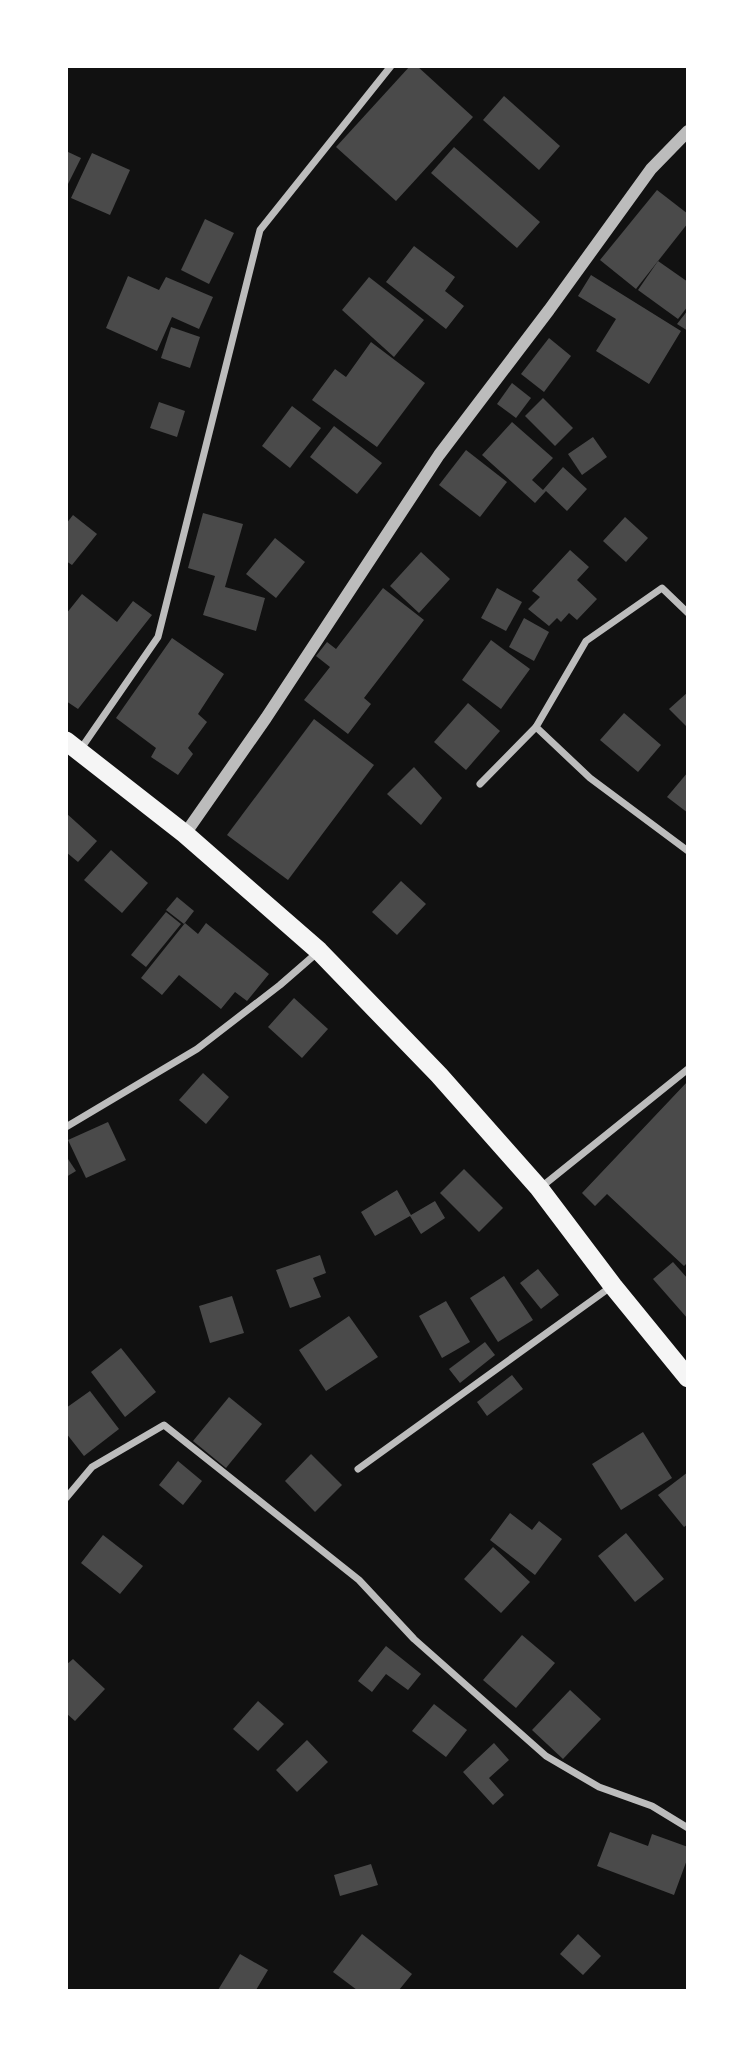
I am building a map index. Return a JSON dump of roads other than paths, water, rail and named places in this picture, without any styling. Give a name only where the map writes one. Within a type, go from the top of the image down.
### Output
[{"type":"highway","points":[[73,746],[185,834],[318,951],[439,1075],[539,1188],[613,1286],[688,1377]]},
{"type":"street","points":[[73,746],[158,637],[260,230],[391,66]]},
{"type":"street","points":[[185,834],[266,718],[439,455],[651,169],[688,131]]},
{"type":"street","points":[[480,784],[536,727],[586,641],[662,588],[688,614]]},
{"type":"street","points":[[536,727],[590,778],[688,851]]},
{"type":"street","points":[[66,1127],[197,1049],[280,985],[318,951]]},
{"type":"street","points":[[539,1188],[688,1069]]},
{"type":"street","points":[[358,1469],[613,1286]]},
{"type":"street","points":[[66,1498],[92,1467],[164,1425],[359,1580],[414,1639],[546,1756],[599,1787],[652,1806],[688,1828]]}]
